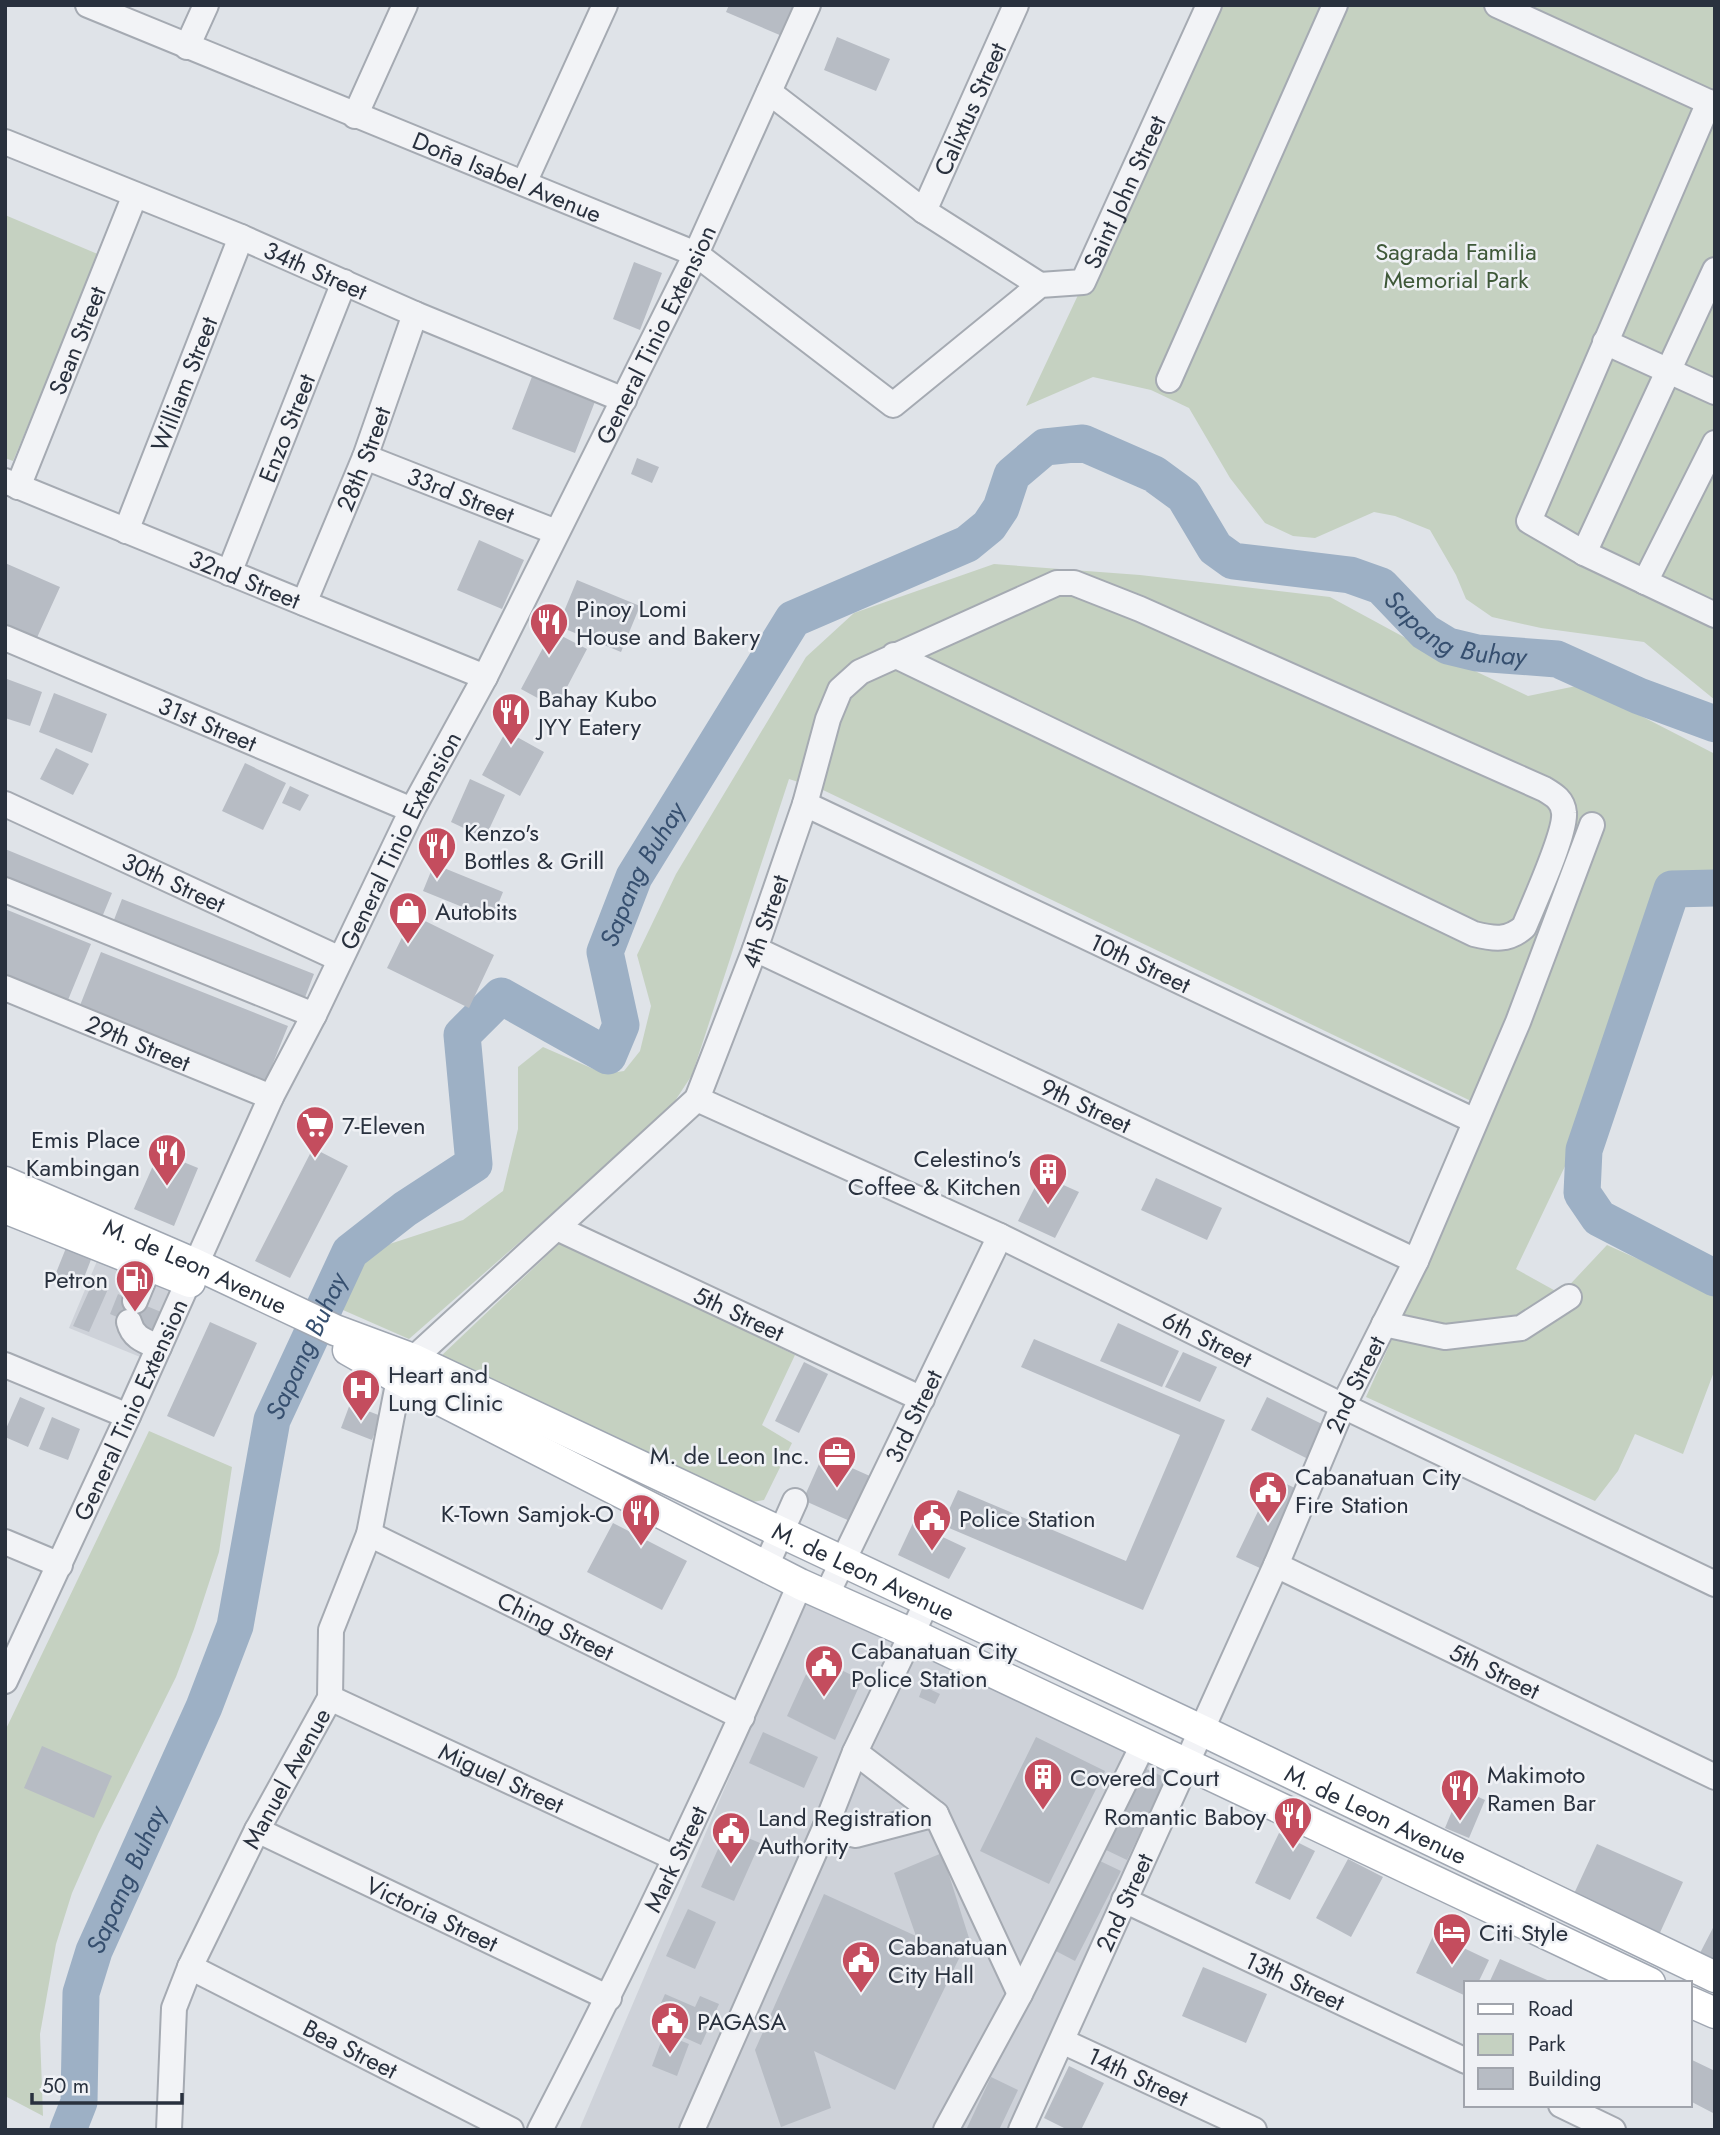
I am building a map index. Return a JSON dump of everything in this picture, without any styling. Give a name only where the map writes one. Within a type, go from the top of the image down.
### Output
[{"type":"main road","name":"M. de Leon Avenue","points":[[5,1182],[192,1273],[781,1532],[1715,1977]]},
{"type":"main road","name":"M. de Leon Avenue","points":[[5,1208],[149,1267],[192,1273]]},
{"type":"main road","name":"M. de Leon Avenue","points":[[406,1369],[813,1590],[912,1633],[1646,1981]]},
{"type":"main road","points":[[1692,2003],[1715,2013]]},
{"type":"street","name":"Doña Isabel Avenue","points":[[88,5],[696,254],[893,405],[1040,285]]},
{"type":"street","points":[[187,47],[206,5]]},
{"type":"street","points":[[355,116],[405,5]]},
{"type":"street","points":[[524,183],[605,5]]},
{"type":"street","name":"General Tinio Extension","points":[[5,1681],[271,1097],[314,1015],[412,810],[485,677],[696,254],[808,5]]},
{"type":"street","name":"Calixtus Street","points":[[924,211],[1016,5]]},
{"type":"street","name":"Saint John Street","points":[[1040,285],[1083,282],[1209,5]]},
{"type":"street","points":[[1168,380],[1335,5]]},
{"type":"street","points":[[1497,5],[1712,104],[1605,342],[1529,521],[1584,553],[1715,615]]},
{"type":"street","points":[[769,92],[924,211],[1040,285]]},
{"type":"street","name":"34th Street","points":[[5,142],[241,237],[415,314],[624,400]]},
{"type":"street","name":"Sean Street","points":[[12,484],[135,195]]},
{"type":"street","name":"William Street","points":[[126,531],[241,237]]},
{"type":"street","points":[[1584,553],[1715,270]]},
{"type":"street","name":"Enzo Street","points":[[229,573],[344,282]]},
{"type":"street","name":"28th Street","points":[[304,603],[365,457],[415,314]]},
{"type":"street","points":[[1605,342],[1715,393]]},
{"type":"street","points":[[1645,582],[1715,443]]},
{"type":"street","name":"33rd Street","points":[[365,457],[556,532]]},
{"type":"street","name":"32nd Street","points":[[12,484],[485,677]]},
{"type":"street","name":"4th Street","points":[[406,1369],[697,1099],[755,949],[804,804],[828,719],[840,690],[860,672],[894,655],[1057,583],[1073,583],[1140,609],[1544,789],[1560,799],[1564,814],[1560,834],[1524,927],[1515,936],[1496,939],[1474,934],[894,655]]},
{"type":"street","name":"31st Street","points":[[5,638],[412,810]]},
{"type":"street","name":"30th Street","points":[[5,804],[340,959]]},
{"type":"street","name":"10th Street","points":[[804,804],[1475,1121]]},
{"type":"street","name":"2nd Street","points":[[1021,2130],[1276,1565],[1343,1406],[1416,1261],[1518,1022],[1592,825]]},
{"type":"street","points":[[5,890],[314,1015]]},
{"type":"street","name":"9th Street","points":[[755,949],[1416,1261]]},
{"type":"street","name":"29th Street","points":[[5,988],[271,1097]]},
{"type":"street","name":"6th Street","points":[[697,1099],[1000,1236],[1343,1406],[1715,1584]]},
{"type":"street","name":"5th Street","points":[[557,1228],[922,1399]]},
{"type":"street","name":"3rd Street","points":[[813,1590],[843,1562],[1000,1236]]},
{"type":"street","points":[[149,1267],[132,1312],[131,1331],[137,1337],[159,1347]]},
{"type":"street","points":[[1384,1324],[1445,1337],[1521,1328],[1569,1297]]},
{"type":"street","points":[[5,1365],[128,1416]]},
{"type":"street","name":"Manuel Avenue","points":[[169,2130],[174,2008],[190,1967],[257,1830],[330,1698],[331,1630],[369,1534],[406,1369]]},
{"type":"street","points":[[766,1566],[795,1501]]},
{"type":"street","name":"Ching Street","points":[[369,1534],[742,1717]]},
{"type":"street","points":[[5,1542],[60,1565]]},
{"type":"street","name":"5th Street","points":[[1276,1565],[1715,1777]]},
{"type":"street","name":"Mark Street","points":[[540,2130],[609,1998],[742,1717],[813,1590]]},
{"type":"street","points":[[692,2130],[825,1828],[855,1752],[927,1602]]},
{"type":"street","name":"Miguel Street","points":[[330,1698],[675,1858]]},
{"type":"street","points":[[946,2130],[1020,1994],[1144,1743]]},
{"type":"street","points":[[855,1752],[936,1814],[1020,1994]]},
{"type":"street","points":[[825,1828],[856,1835],[936,1814]]},
{"type":"street","name":"Victoria Street","points":[[257,1830],[609,1998]]},
{"type":"street","name":"13th Street","points":[[1124,1900],[1464,2060]]},
{"type":"street","name":"Bea Street","points":[[190,1967],[511,2130]]},
{"type":"street","name":"14th Street","points":[[1062,2041],[1254,2130]]},
{"type":"street","points":[[1565,2107],[1613,2130]]},
{"type":"shaded area","points":[[97,1261],[178,1295],[150,1361],[69,1328]]},
{"type":"shaded area","points":[[805,1600],[1174,1775],[1011,2130],[579,2130]]},
{"type":"green space","name":"Sagrada Familia Memorial Park","points":[[1214,5],[1715,5],[1715,700],[1644,642],[1541,628],[1492,617],[1466,599],[1456,575],[1430,530],[1395,516],[1374,512],[1315,538],[1293,536],[1265,523],[1230,478],[1189,408],[1151,390],[1093,377],[1026,406]]},
{"type":"green space","points":[[5,215],[100,255],[13,461],[5,458]]},
{"type":"green space","points":[[994,564],[1140,575],[1330,597],[1413,642],[1528,696],[1581,685],[1715,754],[1715,875],[1663,875],[1578,1139],[1516,1269],[1561,1294],[1607,1245],[1667,1272],[1715,1287],[1715,1369],[1683,1454],[1635,1434],[1618,1471],[1595,1501],[1366,1397],[1495,1110],[1471,1101],[823,790],[789,779],[692,1075],[667,1113],[409,1339],[327,1303],[356,1255],[463,1220],[503,1191],[518,1129],[518,1067],[543,1047],[605,1074],[624,1071],[640,1051],[651,1006],[637,955],[676,874],[806,657],[854,613]]},
{"type":"green space","points":[[561,1242],[795,1355],[762,1425],[792,1443],[764,1500],[747,1503],[440,1357]]},
{"type":"green space","points":[[149,1431],[232,1467],[219,1552],[176,1677],[98,1834],[72,1893],[56,1944],[40,2034],[43,2116],[5,2096],[5,1731]]},
{"type":"building","points":[[729,5],[796,5],[782,36],[726,12]]},
{"type":"building","points":[[837,37],[890,59],[876,91],[824,70]]},
{"type":"building","points":[[634,262],[662,273],[640,330],[613,319]]},
{"type":"building","points":[[533,374],[596,399],[575,453],[512,429]]},
{"type":"building","points":[[637,458],[659,467],[652,483],[631,474]]},
{"type":"building","points":[[479,540],[524,560],[502,609],[457,590]]},
{"type":"building","points":[[5,563],[60,587],[35,642],[5,629]]},
{"type":"building","points":[[577,580],[640,606],[621,652],[558,626]]},
{"type":"building","points":[[552,631],[587,649],[556,708],[521,689]]},
{"type":"building","points":[[7,679],[42,692],[30,726],[5,718]]},
{"type":"building","points":[[54,693],[107,714],[92,753],[39,732]]},
{"type":"building","points":[[506,731],[544,752],[520,796],[482,775]]},
{"type":"building","points":[[56,748],[89,764],[73,795],[40,779]]},
{"type":"building","points":[[245,763],[286,783],[263,830],[222,811]]},
{"type":"building","points":[[470,779],[505,795],[485,838],[451,822]]},
{"type":"building","points":[[290,786],[309,795],[300,811],[282,803]]},
{"type":"building","points":[[5,849],[112,893],[100,922],[5,883]]},
{"type":"building","points":[[434,864],[503,892],[492,919],[423,891]]},
{"type":"building","points":[[122,899],[314,974],[304,1000],[112,925]]},
{"type":"building","points":[[5,909],[91,944],[68,1000],[5,975]]},
{"type":"building","points":[[413,915],[494,955],[469,1008],[387,968]]},
{"type":"building","points":[[101,952],[288,1026],[265,1083],[79,1008]]},
{"type":"building","points":[[313,1148],[348,1166],[290,1278],[255,1261]]},
{"type":"building","points":[[159,1152],[198,1168],[174,1226],[134,1209]]},
{"type":"building","name":"Celestino's Coffee & Kitchen","points":[[1041,1175],[1079,1192],[1055,1238],[1018,1221]]},
{"type":"building","points":[[1156,1178],[1222,1208],[1207,1240],[1141,1210]]},
{"type":"building","points":[[66,1248],[92,1257],[80,1288],[54,1278]]},
{"type":"building","points":[[93,1282],[108,1289],[89,1332],[73,1326]]},
{"type":"building","name":"Petron","points":[[118,1294],[161,1312],[152,1332],[110,1314]]},
{"type":"building","points":[[210,1322],[257,1343],[214,1437],[167,1416]]},
{"type":"building","points":[[1118,1323],[1179,1351],[1162,1387],[1100,1361]]},
{"type":"building","points":[[1034,1339],[1225,1420],[1143,1610],[942,1525],[958,1490],[1126,1561],[1180,1435],[1021,1367]]},
{"type":"building","points":[[1183,1352],[1217,1367],[1200,1402],[1165,1387]]},
{"type":"building","points":[[804,1362],[828,1374],[799,1433],[775,1421]]},
{"type":"building","points":[[20,1397],[45,1408],[28,1447],[5,1437],[5,1431]]},
{"type":"building","points":[[1267,1397],[1324,1425],[1308,1459],[1251,1430]]},
{"type":"building","name":"Heart and Lung Clinic","points":[[350,1404],[381,1416],[372,1440],[341,1428]]},
{"type":"building","points":[[52,1417],[80,1429],[68,1460],[39,1449]]},
{"type":"building","name":"M. de Leon Inc.","points":[[823,1455],[872,1477],[852,1522],[803,1500]]},
{"type":"building","name":"Cabanatuan City Fire Station","points":[[1274,1478],[1299,1490],[1262,1569],[1236,1557]]},
{"type":"building","points":[[613,1523],[687,1561],[662,1610],[587,1572]]},
{"type":"building","name":"Police Station","points":[[913,1523],[966,1548],[949,1579],[898,1555]]},
{"type":"building","name":"Cabanatuan City Police Station","points":[[814,1657],[862,1680],[835,1740],[787,1716]]},
{"type":"building","points":[[923,1686],[940,1694],[935,1704],[919,1697]]},
{"type":"building","points":[[763,1732],[818,1757],[804,1788],[749,1763]]},
{"type":"building","name":"Covered Court","points":[[1036,1737],[1105,1771],[1049,1884],[980,1851]]},
{"type":"building","points":[[42,1746],[112,1776],[94,1818],[24,1788]]},
{"type":"building","points":[[1140,1766],[1166,1778],[1127,1860],[1102,1848]]},
{"type":"building","points":[[1461,1789],[1485,1800],[1469,1838],[1445,1828]]},
{"type":"building","name":"Land Registration Authority","points":[[727,1829],[760,1843],[734,1901],[701,1887]]},
{"type":"building","points":[[1279,1833],[1315,1851],[1290,1900],[1255,1883]]},
{"type":"building","points":[[1597,1844],[1683,1882],[1658,1937],[1572,1898]]},
{"type":"building","name":"Cabanatuan City Hall","points":[[942,1853],[969,1938],[895,2090],[814,2051],[831,2108],[781,2127],[755,2050],[824,1894],[916,1936],[894,1873]]},
{"type":"building","points":[[1348,1859],[1383,1877],[1351,1937],[1316,1918]]},
{"type":"building","points":[[1100,1861],[1121,1871],[1075,1961],[1054,1950]]},
{"type":"building","points":[[688,1909],[716,1922],[695,1969],[666,1956]]},
{"type":"building","points":[[1715,1924],[1715,1961],[1700,1953]]},
{"type":"building","name":"Citi Style","points":[[1434,1934],[1489,1960],[1479,1981],[1464,1981],[1464,1995],[1416,1973]]},
{"type":"building","points":[[1500,1959],[1550,1981],[1490,1981]]},
{"type":"building","points":[[1203,1967],[1267,1994],[1246,2043],[1182,2016]]},
{"type":"building","points":[[665,1994],[695,2007],[700,1996],[719,2004],[701,2045],[652,2023]]},
{"type":"building","name":"PAGASA","points":[[664,2034],[689,2044],[677,2076],[652,2066]]},
{"type":"building","points":[[1692,2060],[1715,2071],[1713,2113],[1692,2102]]},
{"type":"building","points":[[1069,2066],[1104,2083],[1081,2130],[1068,2130],[1044,2118]]},
{"type":"building","points":[[991,2077],[1018,2090],[999,2130],[966,2130]]},
{"type":"waterway","name":"Sapang Buhay","points":[[68,2130],[79,2102],[81,1993],[94,1951],[204,1707],[235,1626],[272,1420],[350,1252],[405,1209],[474,1164],[462,1035],[501,996],[608,1056],[621,1025],[605,952],[634,877],[793,619],[967,544],[989,526],[1001,508],[1012,475],[1045,447],[1083,443],[1154,474],[1184,496],[1215,548],[1233,561],[1350,575],[1381,586],[1425,632],[1448,646],[1477,653],[1557,659],[1639,696],[1715,724]]},
{"type":"waterway","name":"Sapang Buhay","points":[[1715,888],[1672,889],[1584,1150],[1582,1193],[1599,1218],[1715,1278]]},
{"type":"place","name":"Pinoy Lomi House and Bakery","points":[[549,656]]},
{"type":"place","name":"Bahay Kubo JYY Eatery","points":[[511,746]]},
{"type":"place","name":"Kenzo's Bottles & Grill","points":[[437,880]]},
{"type":"place","name":"Autobits","points":[[408,945]]},
{"type":"place","name":"7-Eleven","points":[[315,1159]]},
{"type":"place","name":"Emis Place Kambingan","points":[[167,1187]]},
{"type":"place","name":"Celestino's Coffee & Kitchen","points":[[1048,1206]]},
{"type":"place","name":"Petron","points":[[135,1313]]},
{"type":"place","name":"Heart and Lung Clinic","points":[[361,1422]]},
{"type":"place","name":"M. de Leon Inc.","points":[[837,1489]]},
{"type":"place","name":"Cabanatuan City Fire Station","points":[[1268,1524]]},
{"type":"place","name":"K-Town Samjok-O","points":[[641,1547]]},
{"type":"place","name":"Police Station","points":[[932,1552]]},
{"type":"place","name":"Cabanatuan City Police Station","points":[[824,1698]]},
{"type":"place","name":"Covered Court","points":[[1043,1811]]},
{"type":"place","name":"Makimoto Ramen Bar","points":[[1460,1822]]},
{"type":"place","name":"Romantic Baboy","points":[[1293,1850]]},
{"type":"place","name":"Land Registration Authority","points":[[731,1865]]},
{"type":"place","name":"Citi Style","points":[[1452,1966]]},
{"type":"place","name":"Cabanatuan City Hall","points":[[861,1994]]},
{"type":"place","name":"PAGASA","points":[[670,2055]]}]
